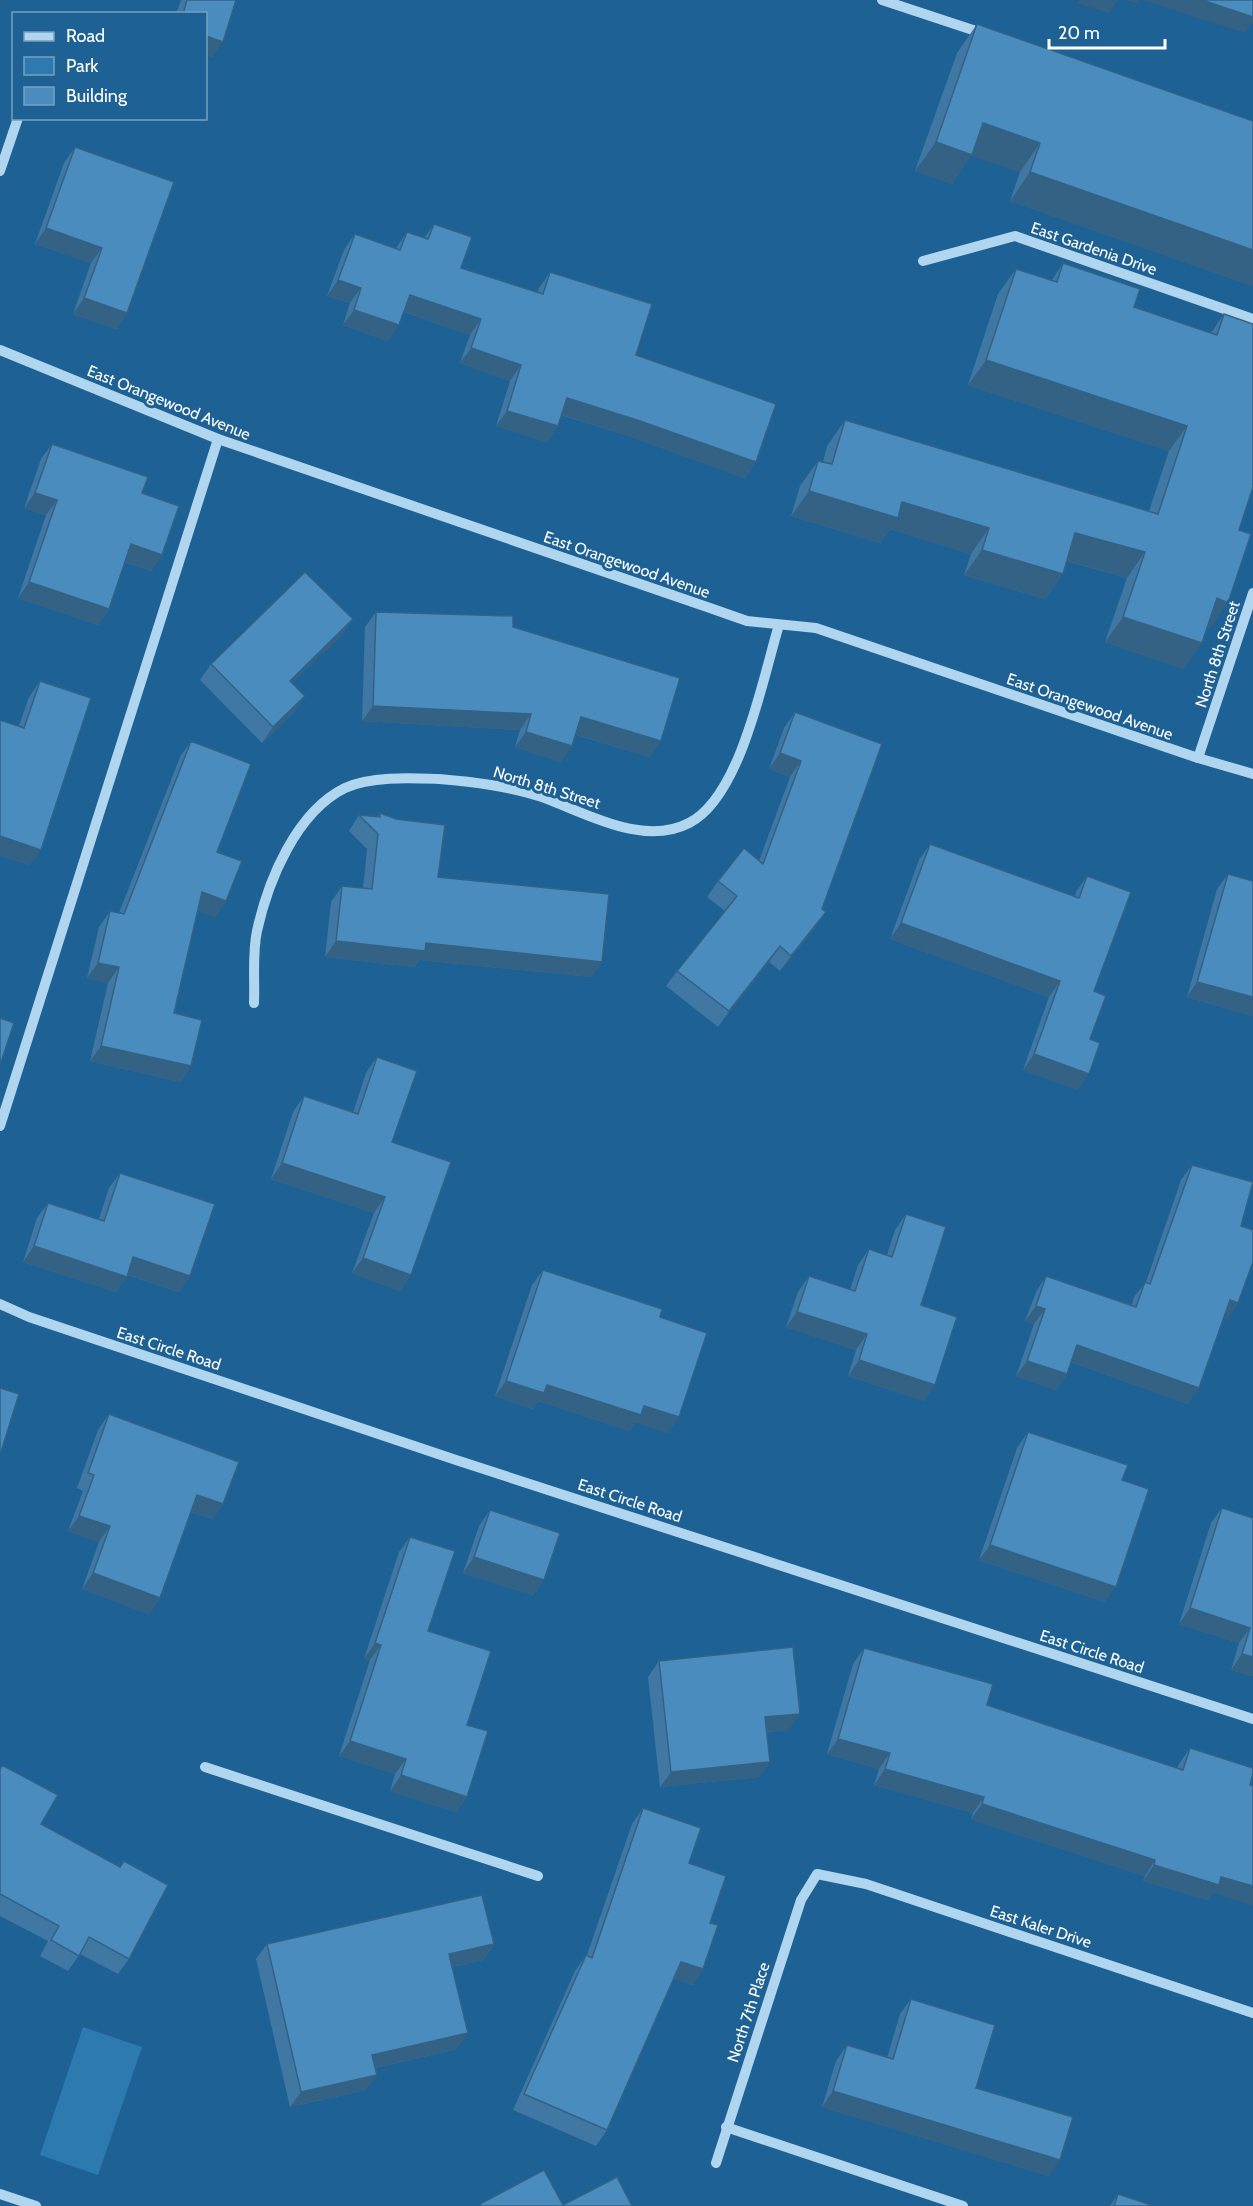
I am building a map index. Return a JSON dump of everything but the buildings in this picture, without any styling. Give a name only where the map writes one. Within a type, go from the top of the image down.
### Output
[{"type":"street","points":[[882,0],[994,37]]},
{"type":"street","points":[[0,171],[17,120]]},
{"type":"street","name":"East Gardenia Drive","points":[[922,261],[1015,236],[1253,319]]},
{"type":"street","name":"East Orangewood Avenue","points":[[0,350],[218,439],[747,621],[816,628],[1198,758],[1253,774]]},
{"type":"street","points":[[0,1126],[218,439]]},
{"type":"street","name":"North 8th Street","points":[[1198,758],[1253,593]]},
{"type":"street","name":"North 8th Street","points":[[254,1003],[257,933],[271,879],[290,842],[316,811],[345,788],[397,777],[483,782],[539,796],[629,829],[663,831],[690,823],[712,805],[738,762],[779,625]]},
{"type":"street","name":"East Circle Road","points":[[0,1305],[28,1317],[456,1460],[1253,1719]]},
{"type":"street","points":[[205,1767],[538,1876]]},
{"type":"street","name":"East Kaler Drive","points":[[817,1874],[866,1884],[1253,2013]]},
{"type":"street","name":"North 7th Place","points":[[716,2163],[801,1900],[817,1874]]},
{"type":"street","points":[[726,2127],[963,2206]]},
{"type":"street","points":[[0,2194],[36,2206]]},
{"type":"green space","points":[[83,2027],[142,2047],[98,2175],[40,2155]]}]
